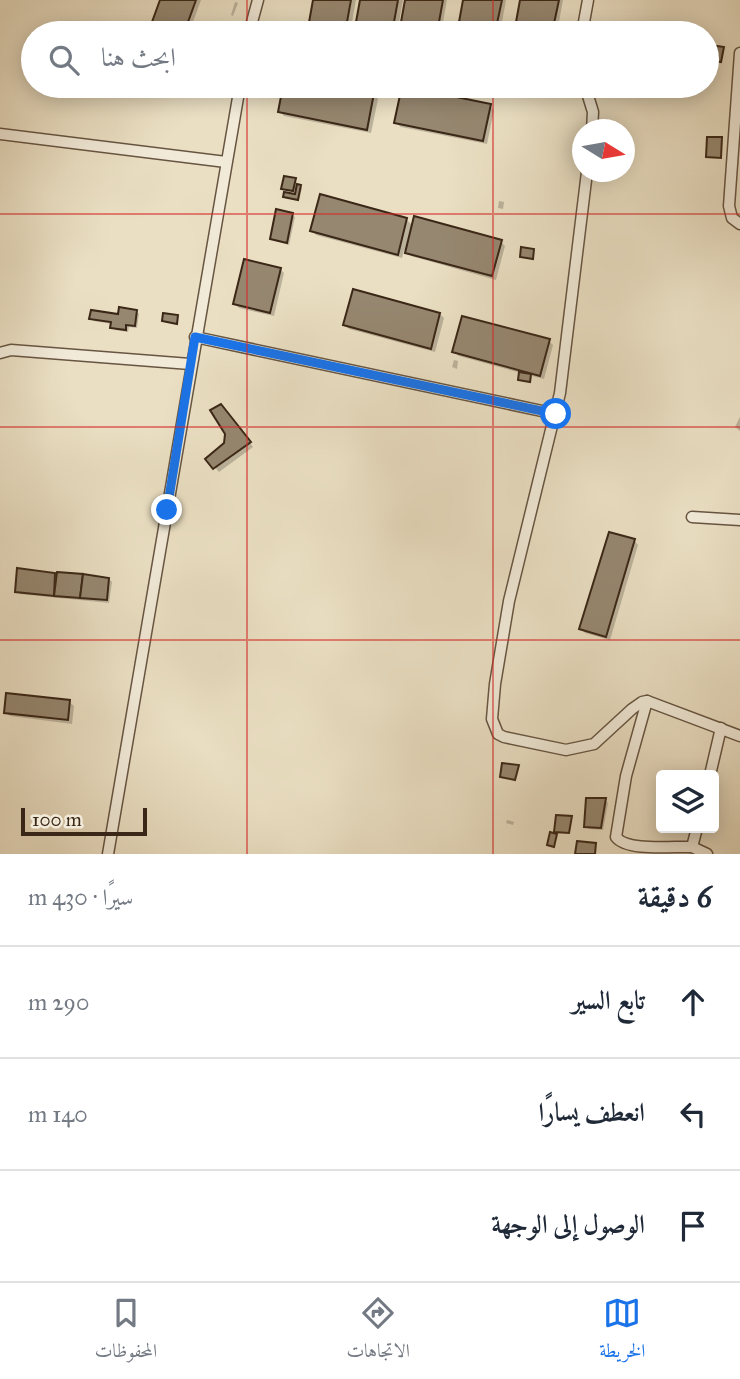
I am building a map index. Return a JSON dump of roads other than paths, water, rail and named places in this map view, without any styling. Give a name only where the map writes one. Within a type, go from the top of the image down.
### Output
[{"type":"street","points":[[252,21],[258,0]]},
{"type":"street","points":[[585,21],[589,0]]},
{"type":"street","points":[[740,53],[729,206],[732,218],[740,224]]},
{"type":"street","points":[[108,854],[238,98]]},
{"type":"street","points":[[589,98],[593,119]]},
{"type":"street","points":[[0,134],[226,162]]},
{"type":"street","points":[[586,182],[556,414],[509,601],[495,684],[493,726],[498,734],[511,740],[566,750],[579,749],[594,744],[632,709],[647,701],[740,736]]},
{"type":"street","points":[[195,337],[556,414]]},
{"type":"street","points":[[0,353],[11,351],[190,364]]},
{"type":"street","points":[[692,517],[740,520]]},
{"type":"street","points":[[647,701],[626,776],[616,837],[620,842],[630,845],[692,847],[707,854]]},
{"type":"street","points":[[711,770],[721,728]]},
{"type":"street","points":[[692,847],[696,833]]}]
